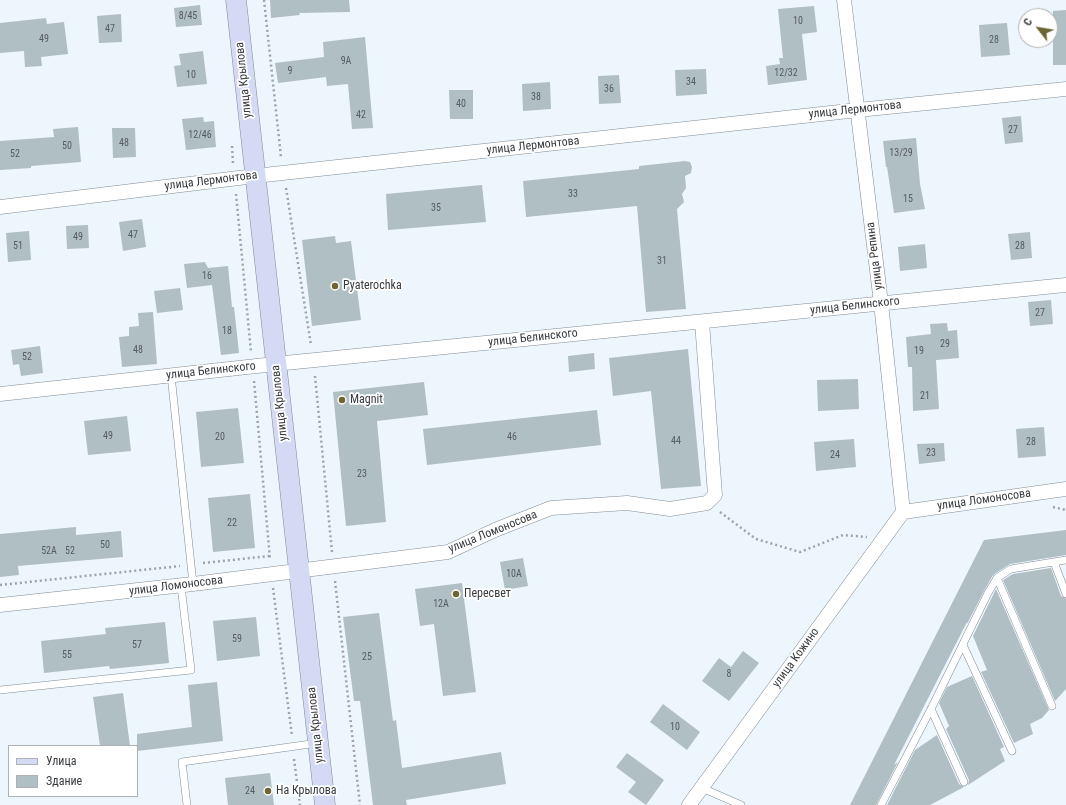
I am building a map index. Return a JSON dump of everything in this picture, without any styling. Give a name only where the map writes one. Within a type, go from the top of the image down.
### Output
[{"type":"main road","name":"улица Крылова","points":[[236,0],[325,805]]},
{"type":"street","name":"улица Репина","points":[[844,0],[881,303],[903,512]]},
{"type":"street","name":"улица Лермонтова","points":[[0,207],[235,178],[858,110],[1066,89]]},
{"type":"street","name":"улица Белинского","points":[[0,394],[252,366],[1066,285]]},
{"type":"street","points":[[702,322],[716,495],[707,503]]},
{"type":"street","name":"улица Ломоносова","points":[[903,512],[1066,489]]},
{"type":"street","name":"улица Ломоносова","points":[[0,605],[187,585],[448,552],[495,530],[551,508],[627,503],[670,509],[707,503]]},
{"type":"street","name":"улица Кожино","points":[[689,805],[903,512]]},
{"type":"lane","points":[[0,690],[191,670],[187,585],[171,375]]},
{"type":"lane","points":[[881,805],[988,593],[998,578],[1011,569],[1066,560]]},
{"type":"lane","points":[[1054,562],[1066,594]]},
{"type":"lane","points":[[998,578],[1052,706]]},
{"type":"lane","points":[[963,645],[1012,751]]},
{"type":"lane","points":[[931,708],[964,782]]},
{"type":"lane","points":[[187,805],[182,762],[318,743]]},
{"type":"lane","points":[[702,788],[741,805]]},
{"type":"path","points":[[264,0],[283,173],[314,360],[333,567],[360,805]]},
{"type":"path","points":[[231,140],[271,574],[300,805]]},
{"type":"path","points":[[707,503],[756,539],[800,552],[843,535],[883,539]]},
{"type":"path","points":[[198,564],[270,556]]},
{"type":"path","points":[[0,586],[182,565]]},
{"type":"building","points":[[270,0],[349,0],[350,12],[299,13],[300,15],[271,18]]},
{"type":"building","points":[[200,5],[202,25],[176,27],[174,8]]},
{"type":"building","points":[[814,6],[817,32],[802,34],[807,80],[768,85],[766,66],[780,64],[779,58],[783,58],[778,9]]},
{"type":"building","points":[[1066,10],[1066,65],[1053,65],[1053,48],[1058,48],[1058,11]]},
{"type":"building","points":[[121,14],[122,42],[99,43],[97,16]]},
{"type":"building","points":[[46,18],[47,24],[64,22],[68,54],[41,57],[42,66],[25,67],[24,51],[0,53],[0,23]]},
{"type":"building","points":[[1007,23],[1010,55],[981,57],[979,25]]},
{"type":"building","points":[[365,37],[373,128],[352,129],[348,84],[327,86],[326,77],[278,83],[275,63],[324,57],[323,42]]},
{"type":"building","points":[[203,51],[207,84],[177,87],[174,66],[181,65],[179,54]]},
{"type":"building","points":[[706,69],[707,94],[676,96],[675,70]]},
{"type":"building","points":[[619,75],[621,103],[599,104],[598,76]]},
{"type":"building","points":[[550,82],[551,109],[523,111],[522,84]]},
{"type":"building","points":[[449,90],[473,90],[473,119],[450,119]]},
{"type":"building","points":[[1021,116],[1023,142],[1005,144],[1002,118]]},
{"type":"building","points":[[203,117],[204,122],[214,121],[216,147],[186,150],[182,119]]},
{"type":"building","points":[[78,127],[81,162],[0,170],[0,141],[54,137],[53,129]]},
{"type":"building","points":[[112,128],[135,128],[136,157],[113,158]]},
{"type":"building","points":[[916,138],[920,184],[925,209],[894,213],[883,141]]},
{"type":"building","points":[[685,161],[690,162],[692,167],[691,173],[685,176],[686,188],[682,194],[684,202],[677,209],[686,309],[646,312],[637,206],[526,217],[523,181],[639,169],[639,166]]},
{"type":"building","points":[[482,185],[486,222],[388,230],[386,194]]},
{"type":"building","points":[[142,219],[146,247],[123,251],[119,222]]},
{"type":"building","points":[[88,225],[89,248],[67,249],[66,226]]},
{"type":"building","points":[[29,231],[31,260],[8,262],[6,233]]},
{"type":"building","points":[[1030,232],[1032,258],[1011,260],[1008,234]]},
{"type":"building","points":[[335,236],[336,243],[351,241],[361,320],[312,326],[302,240]]},
{"type":"building","points":[[925,244],[927,268],[900,271],[898,247]]},
{"type":"building","points":[[205,262],[208,268],[228,266],[239,353],[221,355],[212,285],[187,288],[184,264]]},
{"type":"building","points":[[180,288],[183,310],[157,313],[154,291]]},
{"type":"building","points":[[1051,300],[1053,324],[1030,326],[1028,302]]},
{"type":"building","points":[[153,312],[157,364],[122,367],[119,337],[129,336],[129,327],[139,326],[138,313]]},
{"type":"building","points":[[947,323],[948,331],[957,330],[959,358],[936,360],[939,409],[913,411],[912,367],[908,367],[906,337],[931,334],[930,324]]},
{"type":"building","points":[[40,346],[43,373],[21,376],[19,364],[13,365],[11,350]]},
{"type":"building","points":[[688,349],[701,486],[661,489],[651,391],[613,396],[609,358]]},
{"type":"building","points":[[594,353],[595,369],[569,372],[568,356]]},
{"type":"building","points":[[858,379],[859,409],[818,411],[817,380]]},
{"type":"building","points":[[424,382],[428,415],[377,421],[386,522],[346,526],[333,392]]},
{"type":"building","points":[[238,408],[244,463],[201,467],[196,412]]},
{"type":"building","points":[[597,410],[601,445],[427,465],[423,429]]},
{"type":"building","points":[[127,416],[131,451],[88,455],[84,421]]},
{"type":"building","points":[[1044,427],[1046,456],[1018,458],[1016,429]]},
{"type":"building","points":[[854,439],[856,467],[816,471],[814,442]]},
{"type":"building","points":[[944,443],[945,461],[919,464],[917,444]]},
{"type":"building","points":[[250,494],[255,548],[213,552],[208,498]]},
{"type":"building","points":[[76,527],[76,535],[121,531],[123,557],[18,566],[19,575],[0,577],[0,534]]},
{"type":"building","points":[[1066,530],[1066,555],[1010,564],[993,575],[967,624],[967,622],[894,765],[898,762],[876,805],[850,805],[984,540]]},
{"type":"building","points":[[523,558],[528,586],[505,590],[500,562]]},
{"type":"building","points":[[1051,568],[1061,596],[1066,599],[1066,689],[1055,701],[1003,580],[1013,574]]},
{"type":"building","points":[[462,583],[476,692],[443,696],[434,624],[420,626],[415,589]]},
{"type":"building","points":[[996,589],[1049,710],[1042,718],[1030,724],[1033,734],[1014,743],[981,672],[987,670],[973,636]]},
{"type":"building","points":[[379,613],[393,721],[396,720],[402,768],[501,752],[506,784],[406,800],[407,805],[373,805],[360,701],[354,701],[343,617]]},
{"type":"building","points":[[256,617],[260,656],[217,661],[213,621]]},
{"type":"building","points":[[165,622],[169,663],[110,669],[109,666],[44,673],[41,641],[106,634],[105,628]]},
{"type":"building","points":[[743,651],[759,663],[729,701],[702,681],[719,658],[731,667]]},
{"type":"building","points":[[972,676],[1004,747],[1000,749],[1005,761],[968,785],[969,780],[946,729],[949,726],[939,703],[947,687]]},
{"type":"building","points":[[217,682],[223,741],[138,751],[137,734],[192,727],[188,685]]},
{"type":"building","points":[[123,693],[130,745],[100,745],[93,697]]},
{"type":"building","points":[[663,704],[700,732],[687,750],[650,722]]},
{"type":"building","points":[[937,735],[959,784],[964,787],[930,805],[887,805],[915,750]]},
{"type":"building","points":[[627,753],[664,780],[646,805],[628,792],[636,782],[616,767]]},
{"type":"building","points":[[270,773],[274,805],[228,805],[225,778]]},
{"type":"place","name":"Pyaterochka","points":[[335,286]]},
{"type":"place","name":"Magnit","points":[[342,400]]},
{"type":"place","name":"Пересвет","points":[[456,594]]},
{"type":"place","name":"На Крылова","points":[[268,791]]}]
